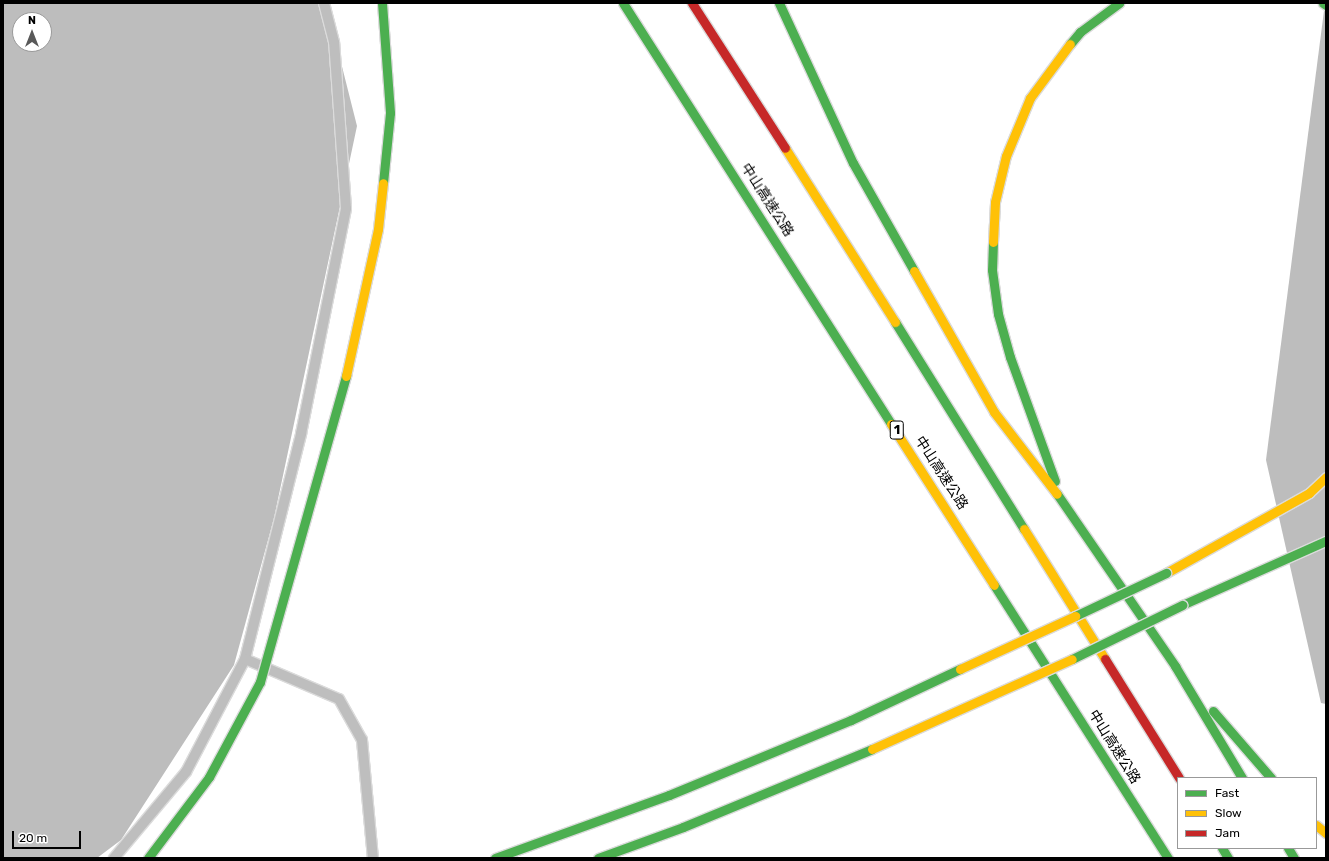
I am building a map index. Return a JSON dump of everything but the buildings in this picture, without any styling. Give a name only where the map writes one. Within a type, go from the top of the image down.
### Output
[{"type":"highway","points":[[148,858],[209,777],[260,682],[340,408],[378,229],[390,113],[382,3]]},
{"type":"highway","name":"中山高速公路","points":[[624,3],[1168,858]]},
{"type":"highway","points":[[692,3],[829,217],[1178,777]]},
{"type":"highway","points":[[778,3],[853,163],[994,412],[1063,501],[1175,666],[1241,777]]},
{"type":"highway","points":[[1063,501],[1010,357],[998,314],[992,270],[995,202],[1006,156],[1030,98],[1050,68],[1080,32],[1119,3]]},
{"type":"highway","points":[[495,858],[669,795],[851,720],[1166,573],[1309,493],[1326,477]]},
{"type":"highway","points":[[598,858],[683,827],[868,751],[1326,541]]},
{"type":"highway","points":[[1175,666],[1270,777]]},
{"type":"highway","points":[[1317,826],[1326,833]]},
{"type":"highway","points":[[1223,849],[1228,858]]},
{"type":"highway","points":[[1289,849],[1294,858]]},
{"type":"lane","points":[[114,858],[186,772],[245,659],[301,434],[346,208],[334,42],[324,3]]},
{"type":"lane","points":[[245,659],[340,699],[362,740],[373,858]]},
{"type":"shaded area","points":[[3,3],[326,3],[357,126],[274,518],[234,665],[121,840],[97,858],[3,858]]},
{"type":"shaded area","points":[[1325,3],[1326,704],[1321,703],[1266,460]]},
{"type":"traffic: fast","points":[[382,3],[390,113],[383,183]]},
{"type":"traffic: fast","points":[[623,3],[891,424]]},
{"type":"traffic: fast","points":[[779,3],[853,163],[914,271]]},
{"type":"traffic: fast","points":[[1070,44],[1080,32],[1119,3]]},
{"type":"traffic: fast","points":[[993,242],[992,270],[998,314],[1010,357],[1055,481]]},
{"type":"traffic: fast","points":[[895,322],[1024,529]]},
{"type":"traffic: fast","points":[[148,858],[209,777],[260,682],[346,376]]},
{"type":"traffic: fast","points":[[1057,494],[1175,666],[1241,777]]},
{"type":"traffic: fast","points":[[1182,605],[1326,541]]},
{"type":"traffic: fast","points":[[1075,616],[1166,573]]},
{"type":"traffic: fast","points":[[994,585],[1168,858]]},
{"type":"traffic: fast","points":[[1072,659],[1182,605]]},
{"type":"traffic: fast","points":[[495,858],[669,795],[851,720],[960,669]]},
{"type":"traffic: fast","points":[[1213,711],[1270,777]]},
{"type":"traffic: fast","points":[[598,858],[683,827],[872,749]]},
{"type":"traffic: fast","points":[[1223,849],[1228,858]]},
{"type":"traffic: fast","points":[[1289,849],[1294,858]]},
{"type":"traffic: slow","points":[[993,242],[995,202],[1006,156],[1030,98],[1070,44]]},
{"type":"traffic: slow","points":[[785,148],[895,322]]},
{"type":"traffic: slow","points":[[346,376],[378,229],[383,183]]},
{"type":"traffic: slow","points":[[914,271],[994,412],[1057,494]]},
{"type":"traffic: slow","points":[[891,424],[994,585]]},
{"type":"traffic: slow","points":[[1166,573],[1309,493],[1326,477]]},
{"type":"traffic: slow","points":[[1024,529],[1105,659]]},
{"type":"traffic: slow","points":[[960,669],[1075,616]]},
{"type":"traffic: slow","points":[[872,749],[1072,659]]},
{"type":"traffic: slow","points":[[1317,826],[1326,833]]},
{"type":"traffic: jam","points":[[692,3],[785,148]]},
{"type":"traffic: jam","points":[[1105,659],[1178,777]]}]
